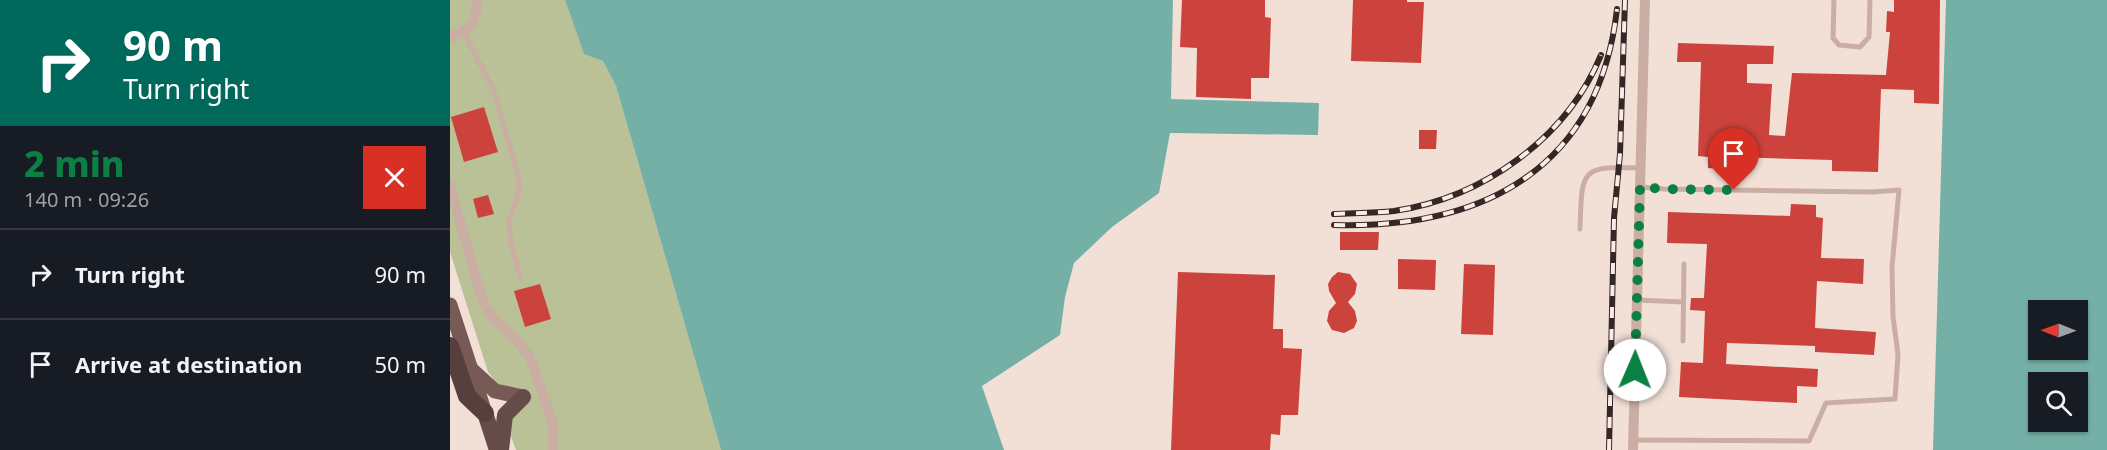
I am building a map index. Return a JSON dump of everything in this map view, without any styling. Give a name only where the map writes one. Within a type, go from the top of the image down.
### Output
[{"type":"highway","points":[[450,346],[467,396],[485,412],[499,450]]},
{"type":"highway","points":[[499,450],[504,415],[523,397]]},
{"type":"main road","points":[[450,305],[485,412]]},
{"type":"main road","points":[[471,370],[495,391],[523,397]]},
{"type":"street","points":[[450,37],[464,33],[477,18],[477,0]]},
{"type":"street","points":[[1633,445],[1645,0]]},
{"type":"street","points":[[450,186],[483,302],[492,317],[530,357],[553,424],[553,450]]},
{"type":"street","points":[[523,397],[541,392]]},
{"type":"lane","points":[[1834,0],[1833,38],[1839,45],[1860,46],[1869,37],[1870,0]]},
{"type":"lane","points":[[464,33],[494,91],[518,175],[519,192],[509,221],[511,243],[520,276]]},
{"type":"lane","points":[[1580,229],[1581,187],[1588,175],[1597,169],[1608,167],[1640,168]]},
{"type":"lane","points":[[1633,445],[1809,441],[1826,403],[1894,399],[1898,354],[1893,317],[1892,267],[1899,190],[1815,192],[1640,187]]},
{"type":"lane","points":[[1683,341],[1684,264]]},
{"type":"lane","points":[[1637,300],[1683,302]]},
{"type":"green space","points":[[450,0],[565,0],[584,53],[603,61],[616,86],[721,450],[516,450],[510,434],[512,413],[501,385],[488,372],[450,252]]},
{"type":"water","points":[[565,0],[1173,0],[1171,99],[1319,103],[1318,135],[1170,133],[1159,193],[1112,227],[1074,263],[1065,297],[1060,335],[982,386],[1004,450],[721,450],[616,86],[603,61],[584,54]]},
{"type":"water","points":[[1946,0],[2107,0],[2107,450],[1933,450]]},
{"type":"building","points":[[1182,0],[1265,0],[1265,17],[1271,18],[1269,78],[1251,78],[1251,99],[1196,97],[1197,48],[1180,47]]},
{"type":"building","points":[[1353,0],[1424,2],[1421,63],[1351,61]]},
{"type":"building","points":[[1894,0],[1940,0],[1939,104],[1914,103],[1914,90],[1881,89],[1878,172],[1832,171],[1832,160],[1732,157],[1731,170],[1708,168],[1708,157],[1698,156],[1701,62],[1677,62],[1678,43],[1774,46],[1773,64],[1747,64],[1747,83],[1772,84],[1769,135],[1785,136],[1792,73],[1886,75],[1890,32],[1886,32],[1887,11],[1894,12]]},
{"type":"building","points":[[484,107],[498,152],[464,162],[451,117]]},
{"type":"building","points":[[1419,130],[1437,130],[1436,149],[1419,149]]},
{"type":"building","points":[[488,195],[494,214],[478,218],[473,199]]},
{"type":"building","points":[[1791,204],[1816,205],[1816,217],[1823,218],[1821,258],[1864,259],[1863,284],[1817,281],[1815,328],[1876,332],[1874,355],[1815,352],[1815,346],[1727,343],[1726,364],[1818,369],[1817,387],[1797,386],[1797,403],[1679,397],[1681,362],[1703,363],[1705,311],[1690,310],[1691,298],[1704,298],[1707,244],[1667,243],[1668,212],[1790,216]]},
{"type":"building","points":[[1340,232],[1379,232],[1378,250],[1340,250]]},
{"type":"building","points":[[1398,259],[1436,260],[1435,290],[1398,289]]},
{"type":"building","points":[[1464,264],[1495,265],[1493,335],[1461,334]]},
{"type":"building","points":[[1178,272],[1275,275],[1273,329],[1283,329],[1283,348],[1302,349],[1298,415],[1281,415],[1280,435],[1271,434],[1270,450],[1171,450]]},
{"type":"building","points":[[1338,272],[1350,274],[1357,284],[1355,294],[1348,302],[1355,311],[1357,321],[1354,328],[1344,333],[1332,330],[1327,321],[1329,311],[1336,303],[1328,284]]},
{"type":"building","points":[[540,284],[551,319],[525,327],[514,291]]},
{"type":"railway","points":[[1609,450],[1614,218],[1620,154],[1625,0]]},
{"type":"railway","points":[[1334,225],[1388,223],[1439,215],[1484,201],[1525,178],[1559,149],[1586,111],[1606,64],[1617,9]]},
{"type":"railway","points":[[1334,214],[1394,211],[1427,204],[1459,193],[1490,178],[1518,159],[1567,113],[1586,85],[1601,55]]},
{"type":"route","points":[[1635,370],[1640,187],[1734,190]]}]
